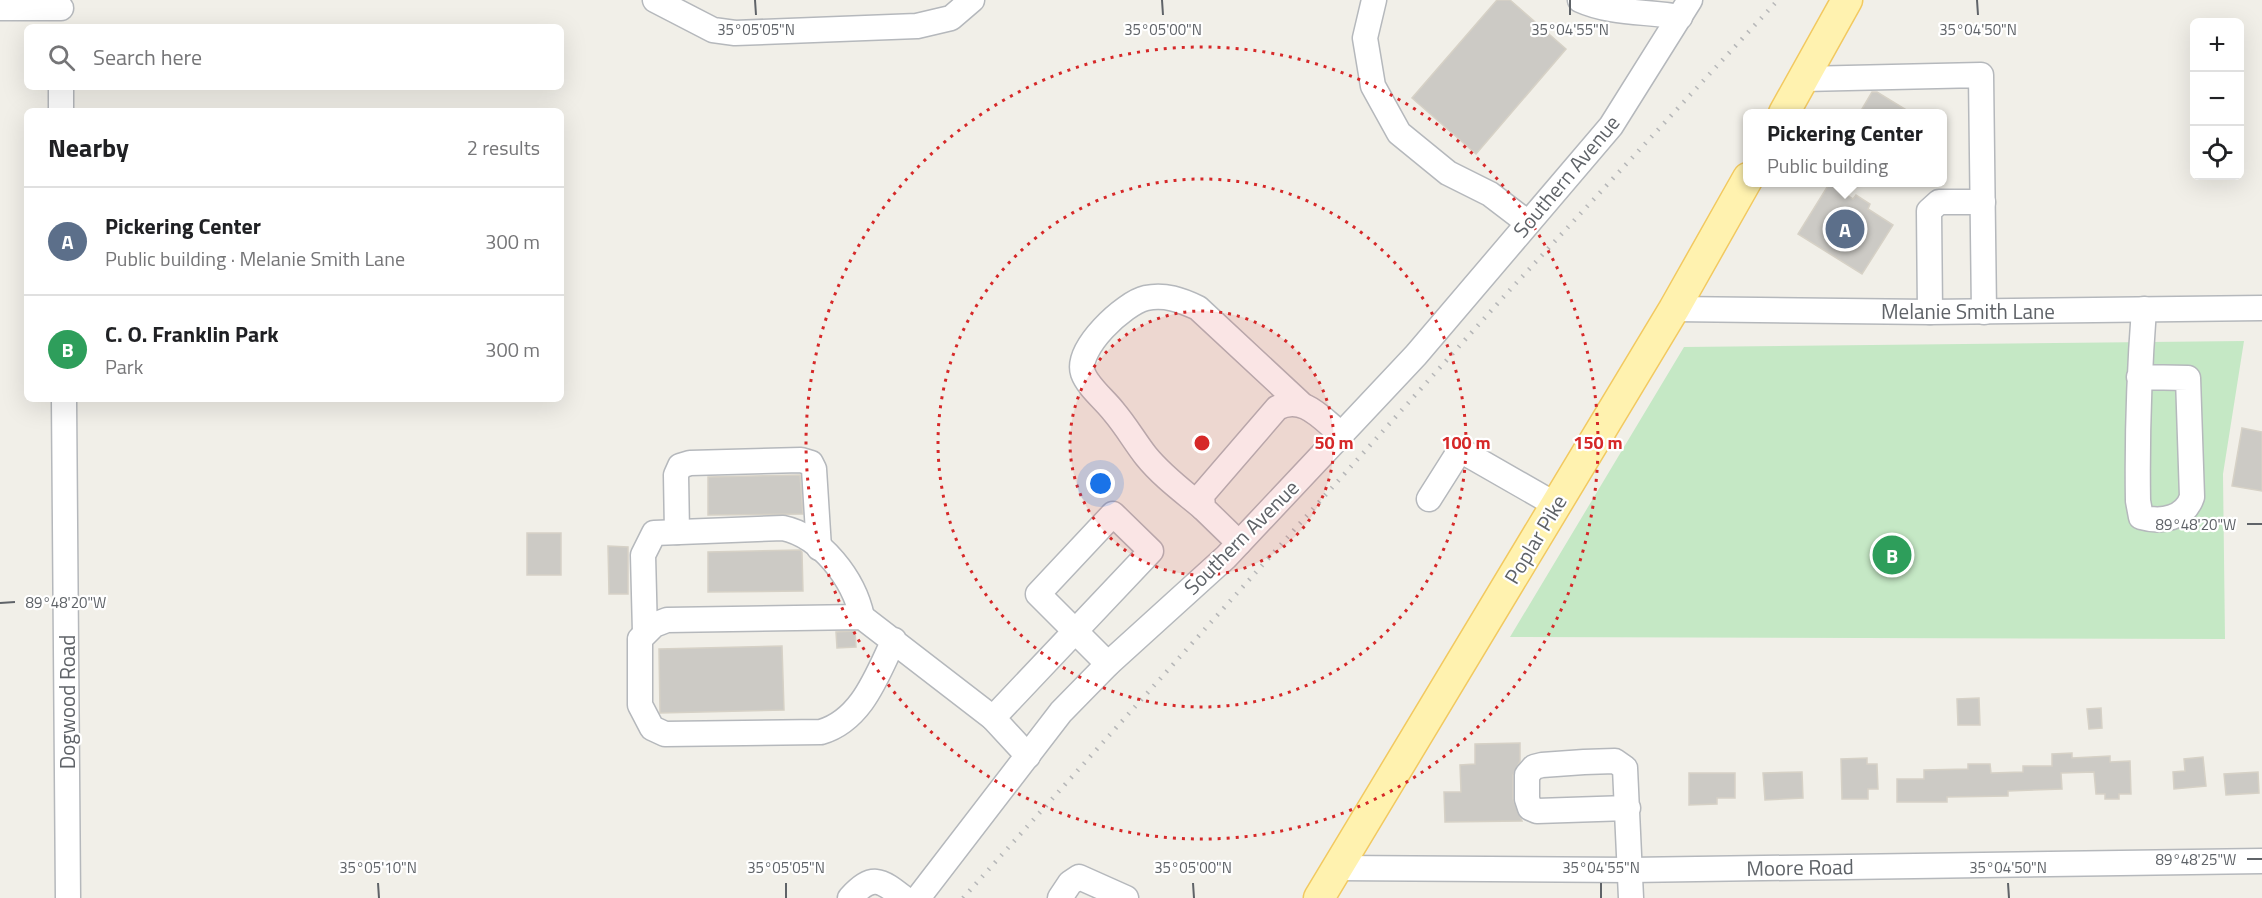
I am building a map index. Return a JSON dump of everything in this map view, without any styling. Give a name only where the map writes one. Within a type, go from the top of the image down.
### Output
[{"type":"main road","points":[[1787,109],[1847,0]]},
{"type":"main road","name":"Poplar Pike","points":[[1319,898],[1674,309],[1743,187]]},
{"type":"street","points":[[655,0],[713,30],[735,33],[917,26],[951,18],[972,0]]},
{"type":"street","points":[[1374,0],[1365,38],[1373,87],[1399,133],[1448,173],[1490,194],[1528,223]]},
{"type":"street","points":[[1580,0],[1622,11],[1685,8]]},
{"type":"street","points":[[0,8],[61,12]]},
{"type":"street","name":"Southern Avenue","points":[[918,898],[1061,712],[1108,664],[1239,543],[1416,355],[1611,126],[1685,8]]},
{"type":"street","points":[[1803,80],[1981,75],[1984,312]]},
{"type":"street","points":[[61,90],[61,108]]},
{"type":"street","points":[[1930,312],[1929,211],[1939,202],[1983,202]]},
{"type":"street","points":[[1239,543],[1145,456],[1125,424],[1082,371],[1081,360],[1087,349],[1121,310],[1133,302],[1148,297],[1178,298],[1198,308],[1300,403],[1341,434]]},
{"type":"street","name":"Melanie Smith Lane","points":[[1674,309],[1984,312],[2262,308]]},
{"type":"street","points":[[2139,377],[2188,378],[2192,497],[2188,509],[2180,515],[2149,519],[2141,517],[2138,451],[2139,377],[2144,309]]},
{"type":"street","name":"Dogwood Road","points":[[64,402],[68,898]]},
{"type":"street","points":[[1203,508],[1202,495],[1277,408],[1287,403],[1300,403]]},
{"type":"street","points":[[1429,499],[1461,450],[1556,506]]},
{"type":"street","points":[[677,532],[676,475],[680,466],[690,463],[801,460],[811,463],[814,469],[819,548]]},
{"type":"street","points":[[993,718],[1076,633],[1151,551],[1113,514],[1038,594],[1076,633],[1108,664]]},
{"type":"street","points":[[645,633],[645,549],[654,533],[783,528],[799,532],[819,548],[854,589],[862,617]]},
{"type":"street","points":[[894,640],[861,703],[835,728],[814,732],[665,734],[652,728],[640,705],[640,639],[645,633],[667,620],[862,617],[894,640],[993,718],[1028,756]]},
{"type":"street","points":[[1628,808],[1631,898]]},
{"type":"street","name":"Moore Road","points":[[1337,868],[1630,870],[2262,861]]},
{"type":"street","points":[[1060,898],[1070,883],[1079,877],[1126,898]]},
{"type":"street","points":[[849,898],[862,885],[871,881],[879,881],[904,898]]},
{"type":"green space","points":[[2244,341],[2223,474],[2225,639],[1510,637],[1684,347]]},
{"type":"building","points":[[1497,0],[1510,0],[1566,49],[1476,154],[1412,98]]},
{"type":"building","points":[[1872,92],[1877,92],[1905,109],[1862,109]]},
{"type":"building","points":[[1827,187],[1834,187],[1853,199],[1856,195],[1870,204],[1868,209],[1893,225],[1862,274],[1798,234]]},
{"type":"building","points":[[2242,428],[2262,432],[2262,491],[2232,486]]},
{"type":"building","points":[[800,475],[803,514],[708,515],[708,477]]},
{"type":"building","points":[[527,533],[561,533],[561,575],[527,575]]},
{"type":"building","points":[[608,546],[628,547],[628,594],[609,594]]},
{"type":"building","points":[[800,550],[802,552],[803,591],[708,592],[708,552]]},
{"type":"building","points":[[855,631],[856,647],[837,648],[836,632]]},
{"type":"building","points":[[782,646],[784,710],[660,713],[659,649]]},
{"type":"building","points":[[1979,698],[1980,725],[1958,725],[1957,699]]},
{"type":"building","points":[[2101,708],[2102,728],[2089,729],[2087,709]]},
{"type":"building","points":[[1520,743],[1520,761],[1513,775],[1513,799],[1522,821],[1445,822],[1444,792],[1461,792],[1460,765],[1475,764],[1475,744]]},
{"type":"building","points":[[2072,753],[2072,758],[2110,756],[2110,762],[2130,761],[2131,794],[2119,794],[2119,799],[2105,799],[2105,794],[2096,794],[2094,772],[2061,773],[2062,789],[2008,791],[2008,796],[1947,797],[1947,802],[1897,802],[1897,779],[1924,779],[1924,770],[1968,769],[1968,764],[1990,764],[1991,773],[2023,772],[2023,766],[2052,766],[2052,754]]},
{"type":"building","points":[[2203,757],[2206,786],[2174,789],[2173,772],[2185,771],[2184,759]]},
{"type":"building","points":[[1867,758],[1867,764],[1877,764],[1878,789],[1868,789],[1868,799],[1842,799],[1841,759]]},
{"type":"building","points":[[1802,772],[1803,798],[1765,800],[1763,773]]},
{"type":"building","points":[[2258,772],[2259,793],[2226,795],[2224,774]]},
{"type":"building","points":[[1689,773],[1735,773],[1735,798],[1717,798],[1717,804],[1689,805]]},
{"type":"railway","points":[[963,898],[1508,292],[1778,0]]},
{"type":"place","name":"Pickering Center","points":[[1845,229]]},
{"type":"place","name":"C. O. Franklin Park","points":[[1892,555]]}]
